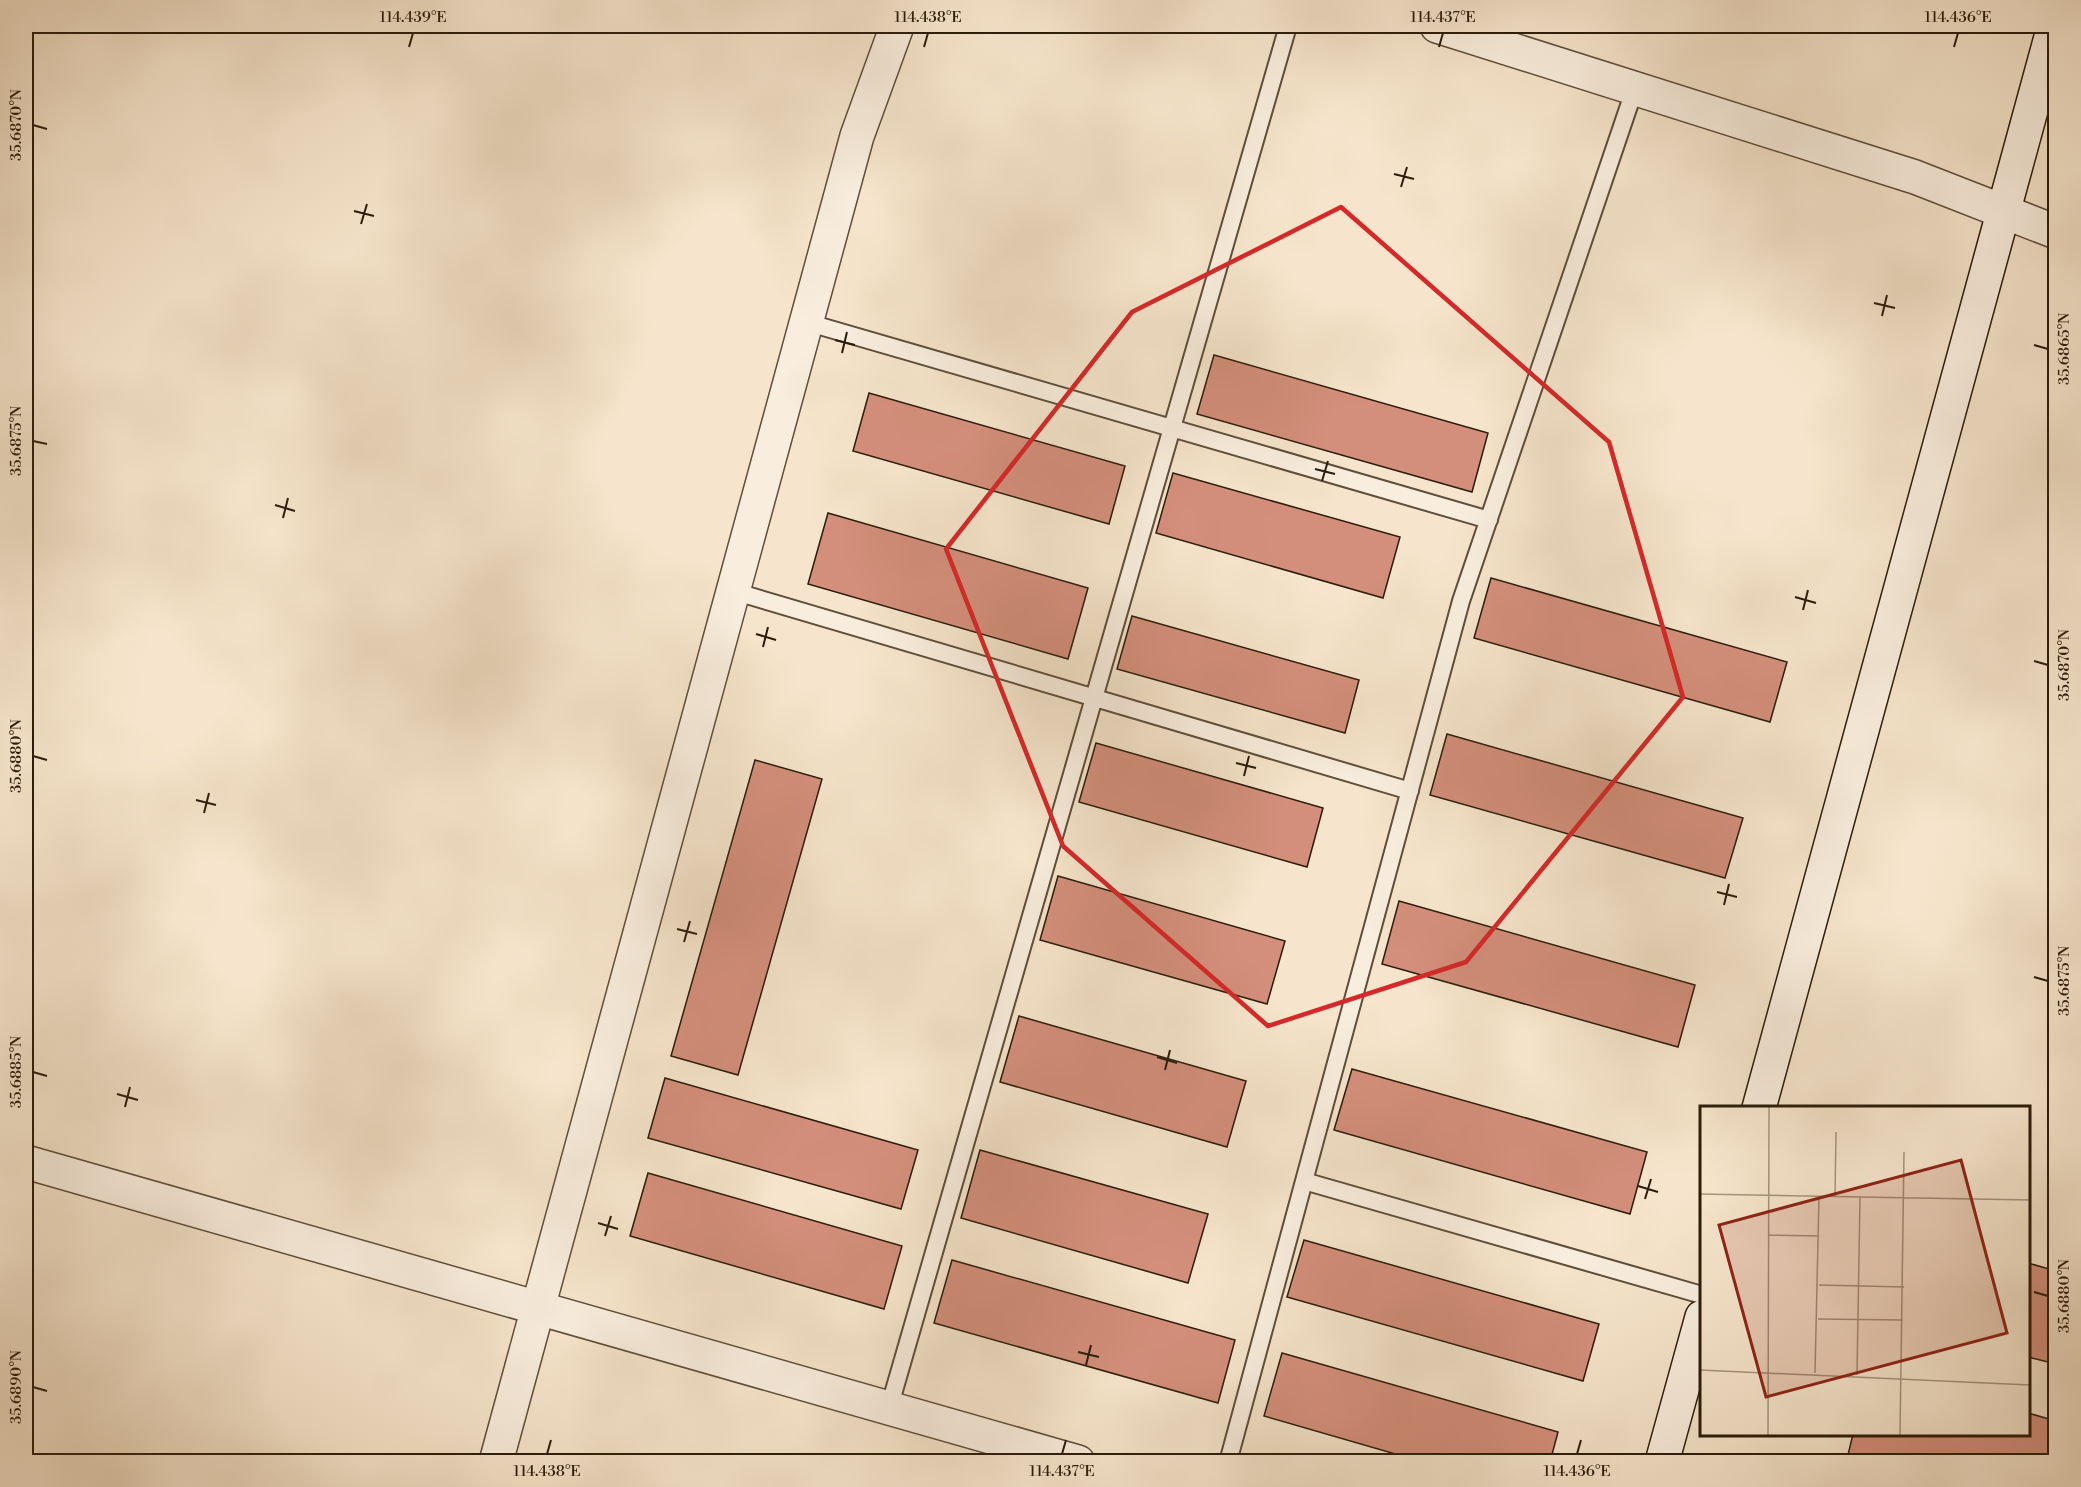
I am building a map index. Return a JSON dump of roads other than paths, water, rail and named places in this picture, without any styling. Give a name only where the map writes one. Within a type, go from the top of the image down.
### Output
[{"type":"street","points":[[496,1461],[857,136],[897,26]]},
{"type":"street","points":[[1437,26],[1915,177],[2055,232]]},
{"type":"street","points":[[1759,1106],[2054,26]]},
{"type":"street","points":[[26,1162],[1078,1461]]},
{"type":"street","points":[[1662,1461],[1700,1321]]},
{"type":"lane","points":[[889,1408],[1288,26]]},
{"type":"lane","points":[[1228,1461],[1461,601],[1635,88]]},
{"type":"lane","points":[[806,322],[1489,520]]},
{"type":"lane","points":[[733,591],[1410,791]]},
{"type":"lane","points":[[1304,1181],[1700,1295]]}]
